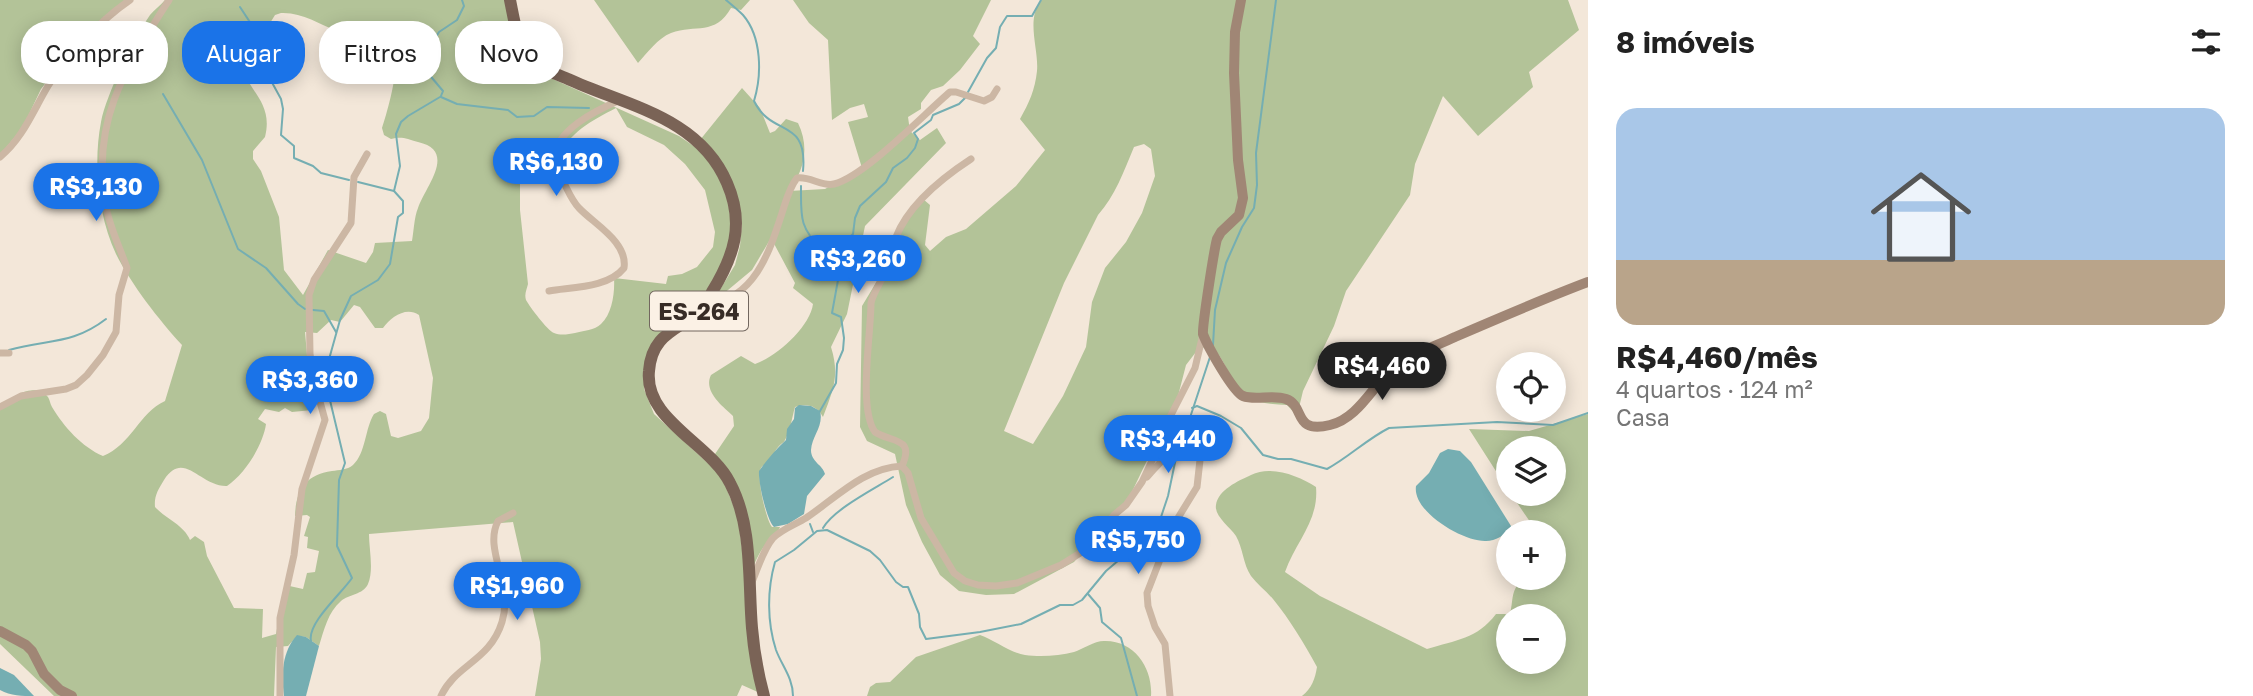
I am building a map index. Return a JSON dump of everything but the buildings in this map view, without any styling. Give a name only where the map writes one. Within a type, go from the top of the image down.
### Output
[{"type":"main road","name":"ES-264","points":[[510,0],[518,35],[530,59],[548,70],[621,100],[693,135],[712,154],[728,184],[734,202],[736,233],[727,267],[711,293],[707,306],[670,331],[654,349],[649,366],[649,386],[657,406],[709,454],[729,479],[743,518],[755,660],[763,694]]},
{"type":"street","points":[[0,158],[23,132],[50,83],[61,69],[111,15],[130,0]]},
{"type":"street","points":[[0,407],[21,397],[55,393],[76,385],[103,355],[116,332],[119,295],[127,268],[106,209],[101,170],[105,127],[131,61],[169,0]]},
{"type":"street","points":[[1142,482],[1195,368],[1217,239],[1239,215],[1243,198],[1238,160],[1234,73],[1235,32],[1241,0]]},
{"type":"street","points":[[707,306],[731,299],[757,273],[771,247],[789,193],[797,178],[803,177],[830,185],[838,183],[880,155],[950,92],[984,101],[992,97],[998,89]]},
{"type":"street","points":[[549,291],[604,281],[619,274],[624,268],[624,258],[615,242],[577,206],[560,178],[554,160],[568,131],[589,115],[621,100]]},
{"type":"street","points":[[280,696],[280,618],[294,555],[302,489],[325,420],[310,354],[309,295],[314,280],[351,223],[354,177],[367,154]]},
{"type":"street","points":[[902,466],[906,457],[903,444],[879,435],[869,419],[867,370],[873,294],[886,271],[900,227],[941,181],[971,159]]},
{"type":"street","points":[[1203,333],[1232,386],[1243,396],[1287,399],[1292,402],[1304,423],[1315,427],[1329,425],[1354,412],[1386,374],[1409,358],[1518,309],[1588,282]]},
{"type":"street","points":[[0,353],[9,353]]},
{"type":"street","points":[[902,466],[908,473],[921,518],[954,573],[965,581],[986,586],[1005,585],[1032,579],[1075,558],[1126,505],[1142,482],[1165,458],[1180,448],[1200,441],[1203,444],[1199,480],[1173,526],[1147,598],[1155,627],[1165,644],[1170,696]]},
{"type":"street","points":[[750,586],[766,547],[778,534],[857,481],[889,467],[902,466]]},
{"type":"street","points":[[441,696],[450,680],[489,647],[502,621],[505,594],[493,538],[498,522],[513,513]]},
{"type":"street","points":[[2,634],[26,645],[44,674],[60,690],[72,696]]},
{"type":"green space","points":[[0,0],[128,0],[106,21],[21,21],[21,84],[45,84],[23,127],[0,155]]},
{"type":"green space","points":[[165,0],[506,0],[512,21],[455,21],[455,84],[563,84],[679,136],[698,149],[715,167],[726,193],[731,219],[730,246],[712,286],[682,317],[644,375],[644,389],[654,414],[723,480],[738,517],[760,693],[742,685],[737,696],[535,696],[541,659],[540,642],[513,522],[369,534],[371,566],[366,588],[337,605],[327,622],[319,646],[306,637],[297,636],[288,646],[276,647],[274,696],[54,696],[0,644],[0,408],[22,392],[42,392],[74,436],[103,456],[121,444],[148,413],[165,401],[182,345],[146,301],[116,254],[101,206],[97,172],[101,122],[114,84],[168,84],[168,21],[146,21]],"holes":[[[289,13],[319,23],[441,21],[441,84],[393,84],[382,128],[384,135],[391,139],[404,138],[418,142],[436,153],[436,170],[417,212],[412,241],[375,243],[366,263],[328,250],[303,295],[284,270],[279,217],[261,171],[253,159],[253,151],[265,137],[267,126],[260,100],[250,84],[182,84],[182,21],[271,21],[275,15]],[[616,108],[627,127],[664,145],[685,164],[705,190],[715,232],[713,247],[697,267],[682,274],[668,276],[666,284],[614,278],[612,303],[601,324],[585,331],[557,334],[543,323],[525,298],[528,284],[520,210],[520,175],[535,164],[558,159],[575,134]],[[354,305],[360,307],[375,328],[383,328],[390,320],[404,312],[419,315],[433,378],[429,418],[421,431],[398,438],[391,436],[386,414],[380,411],[374,414],[360,454],[353,465],[315,476],[304,485],[297,499],[295,516],[310,517],[304,536],[308,537],[307,548],[319,551],[315,572],[307,573],[303,589],[285,585],[276,634],[262,638],[263,609],[234,608],[207,556],[204,542],[195,536],[190,540],[184,530],[159,511],[155,507],[156,496],[171,471],[178,468],[193,472],[217,485],[227,486],[246,467],[257,450],[266,424],[258,419],[265,409],[279,412],[285,408],[292,412],[312,410],[305,332],[317,333],[331,320],[340,322]]]},
{"type":"green space","points":[[594,0],[750,0],[741,10],[731,8],[725,17],[712,26],[680,30],[666,35],[638,63]]},
{"type":"green space","points":[[793,0],[991,0],[973,36],[980,44],[960,70],[943,86],[931,90],[921,103],[921,109],[908,117],[910,131],[920,140],[937,128],[946,143],[865,226],[847,314],[831,347],[835,375],[823,417],[812,406],[795,407],[785,440],[761,468],[761,488],[767,516],[772,527],[780,527],[763,548],[751,572],[747,529],[713,457],[734,426],[733,416],[715,398],[709,381],[711,375],[741,356],[755,364],[782,348],[806,322],[813,304],[793,288],[795,283],[771,238],[752,270],[716,300],[735,265],[742,224],[700,140],[742,88],[760,108],[770,133],[786,119],[798,123],[804,141],[804,158],[789,191],[825,189],[862,168],[848,122],[868,117],[864,104],[850,108],[832,120],[828,40],[809,23]]},
{"type":"green space","points":[[1042,0],[1568,0],[1579,30],[1529,72],[1533,87],[1478,136],[1443,96],[1415,164],[1410,195],[1346,291],[1334,326],[1303,391],[1297,416],[1287,405],[1260,402],[1245,395],[1214,349],[1199,348],[1186,365],[1178,396],[1128,500],[1074,562],[1014,594],[986,595],[959,591],[940,575],[906,505],[895,454],[867,441],[860,427],[862,306],[880,276],[890,240],[923,199],[930,205],[925,245],[930,251],[946,237],[966,229],[1016,186],[1045,150],[1020,119],[1036,78],[1033,25],[1037,7]],"holes":[[[1144,144],[1151,149],[1155,176],[1142,213],[1126,242],[1105,268],[1092,302],[1086,347],[1063,396],[1033,444],[1004,431],[1064,283],[1098,215],[1114,191],[1134,147]]]},
{"type":"green space","points":[[1588,414],[1588,696],[1302,696],[1312,683],[1317,667],[1285,615],[1253,579],[1236,536],[1216,509],[1220,495],[1229,487],[1259,472],[1293,476],[1316,487],[1310,521],[1285,572],[1320,596],[1427,649],[1473,634],[1496,614],[1496,674],[1566,674],[1566,604],[1512,604],[1515,590],[1566,590],[1566,520],[1529,520],[1519,506],[1566,506],[1566,436],[1496,436],[1496,471],[1469,429],[1529,431]]},
{"type":"green space","points":[[980,635],[1014,652],[1031,656],[1074,652],[1100,641],[1125,645],[1145,666],[1151,696],[867,696],[870,687],[876,683],[890,682],[916,657]]},
{"type":"water","points":[[799,405],[811,406],[820,411],[820,421],[811,450],[813,458],[825,474],[807,496],[804,514],[788,524],[774,527],[764,501],[759,471],[786,440],[787,429],[794,419],[795,408]]},
{"type":"water","points":[[1448,449],[1460,451],[1471,462],[1496,506],[1507,520],[1496,520],[1496,538],[1477,540],[1453,531],[1422,506],[1416,486],[1429,473],[1440,453]]},
{"type":"water","points":[[297,635],[306,637],[319,646],[306,696],[284,696],[284,664],[288,649]]},
{"type":"water","points":[[0,668],[14,675],[34,696],[12,695],[0,690]]},
{"type":"waterway","points":[[441,96],[443,91],[427,72],[425,55],[439,32],[457,20],[464,6],[462,0]]},
{"type":"waterway","points":[[726,0],[743,15],[754,34],[759,56],[754,101],[761,112],[800,142],[803,171]]},
{"type":"waterway","points":[[968,92],[987,58],[996,48],[1000,27],[1007,16],[1032,16],[1041,0]]},
{"type":"waterway","points":[[1213,345],[1215,310],[1226,263],[1254,208],[1257,185],[1256,153],[1276,0]]},
{"type":"waterway","points":[[240,7],[259,36],[257,55],[281,99],[281,135],[294,146],[294,158],[313,166],[321,173],[349,180]]},
{"type":"waterway","points":[[163,94],[202,160],[238,249],[266,268],[305,309]]},
{"type":"waterway","points":[[394,191],[400,166],[396,134],[401,122],[440,97]]},
{"type":"waterway","points":[[441,97],[457,104],[508,110],[517,117],[534,116],[547,107],[589,108]]},
{"type":"waterway","points":[[837,258],[843,244],[853,234],[860,206],[886,182],[893,168],[915,148],[918,139],[914,133],[931,120],[933,115],[959,104],[965,98]]},
{"type":"waterway","points":[[311,641],[314,626],[352,578],[337,546],[339,480],[345,463],[328,392],[326,370],[340,320],[351,296],[378,280],[390,264],[398,217],[403,213],[403,201],[394,191],[358,182]]},
{"type":"waterway","points":[[801,186],[805,228],[822,249],[845,267],[838,280],[832,313],[841,317],[843,350],[837,364],[836,383],[820,411]]},
{"type":"waterway","points":[[313,310],[324,311],[336,332]]},
{"type":"waterway","points":[[9,350],[71,337],[106,319]]},
{"type":"waterway","points":[[1181,445],[1210,357]]},
{"type":"waterway","points":[[1192,408],[1197,406],[1241,428],[1263,455],[1327,469],[1389,428],[1497,422],[1553,425],[1588,413]]},
{"type":"waterway","points":[[793,696],[789,678],[773,639],[769,606],[771,584],[775,562],[817,531],[827,530],[870,551],[896,582],[908,587],[926,639],[1021,624],[1060,605],[1073,605],[1082,600],[1106,571],[1152,532],[1161,517],[1168,496],[1177,453]]},
{"type":"waterway","points":[[823,528],[845,507],[893,477]]},
{"type":"waterway","points":[[810,524],[813,532]]},
{"type":"waterway","points":[[1088,594],[1100,608],[1102,622],[1121,638],[1137,696]]}]
